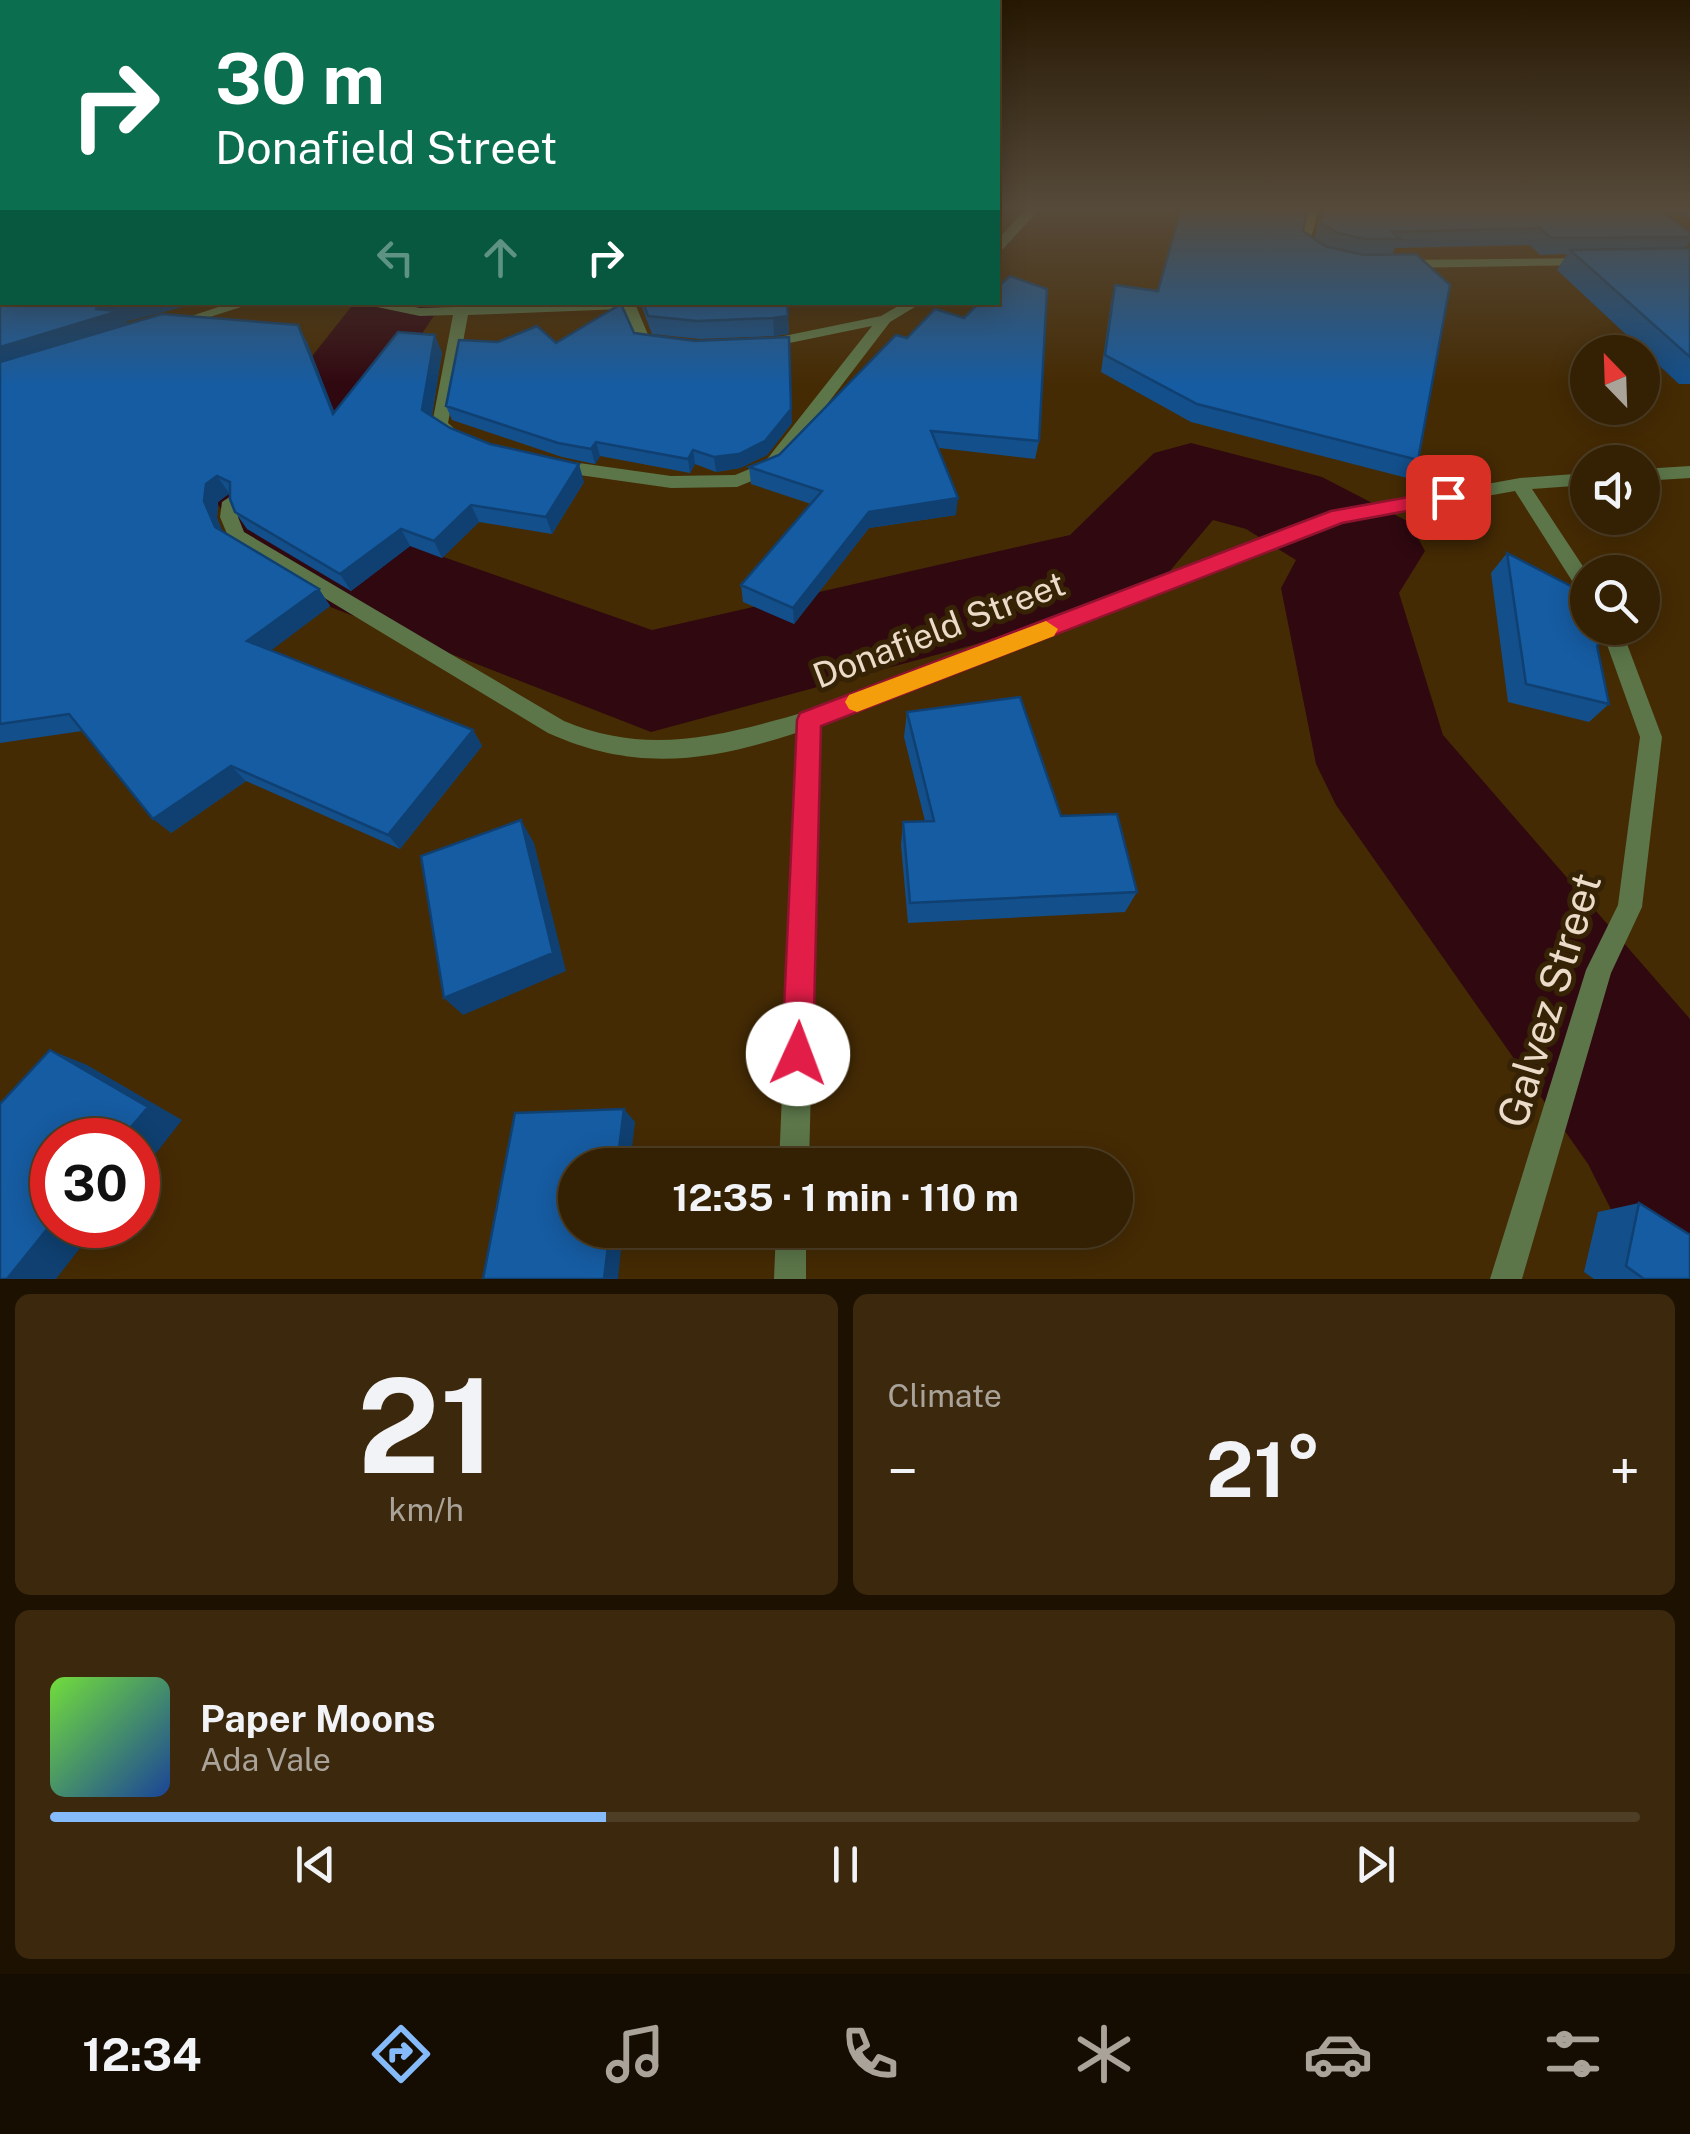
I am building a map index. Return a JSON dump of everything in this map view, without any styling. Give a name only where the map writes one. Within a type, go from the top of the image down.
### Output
[{"type":"street","points":[[161,328],[240,305]]},
{"type":"street","points":[[374,305],[420,312],[461,312],[610,305]]},
{"type":"street","points":[[631,305],[643,340],[677,350]]},
{"type":"street","points":[[741,348],[886,320],[911,305]]},
{"type":"street","points":[[461,312],[440,424],[461,441],[476,445]]},
{"type":"street","points":[[537,461],[584,472],[654,480],[737,481],[770,467],[886,320]]},
{"type":"street","points":[[1660,474],[1690,472]]},
{"type":"street","points":[[1570,480],[1520,484],[1570,562]]},
{"type":"street","name":"Donafield Street","points":[[795,1148],[809,720],[1338,516],[1520,484]]},
{"type":"street","points":[[231,502],[229,517],[236,536],[540,718],[596,746],[625,752],[672,750],[809,720]]},
{"type":"street","name":"Galvez Street","points":[[1506,1279],[1600,970],[1630,907],[1651,738],[1617,645]]},
{"type":"street","points":[[790,1279],[791,1248]]},
{"type":"building","points":[[1165,266],[1429,266],[1450,285],[1418,460],[1197,404],[1105,355],[1115,285],[1158,291]]},
{"type":"building","points":[[1588,266],[1690,266],[1690,357]]},
{"type":"building","points":[[1010,276],[1047,289],[1039,441],[931,431],[958,498],[869,512],[793,608],[741,585],[822,491],[749,467],[779,455],[896,335],[907,338],[935,309],[964,318],[977,305],[1000,305],[1000,285]]},
{"type":"building","points":[[0,305],[111,305],[95,309],[119,311],[0,347]]},
{"type":"building","points":[[619,305],[634,333],[695,341],[789,337],[791,409],[765,441],[739,454],[714,457],[693,450],[688,459],[596,442],[591,449],[558,443],[446,406],[459,340],[498,342],[537,326],[556,343]]},
{"type":"building","points":[[644,305],[787,305],[788,316],[697,321],[648,316]]},
{"type":"building","points":[[162,314],[298,325],[333,414],[398,332],[435,335],[422,410],[450,428],[490,444],[579,464],[546,517],[471,505],[434,541],[401,529],[340,574],[235,512],[230,482],[217,476],[206,484],[204,501],[215,527],[319,589],[247,641],[473,730],[388,835],[231,766],[153,819],[69,714],[0,724],[0,362]]},
{"type":"building","points":[[1507,553],[1570,586],[1570,645],[1598,645],[1609,704],[1526,684]]},
{"type":"building","points":[[1020,697],[1061,816],[1117,814],[1137,892],[910,903],[903,822],[934,821],[907,712]]},
{"type":"building","points":[[521,820],[553,953],[444,998],[421,856]]},
{"type":"building","points":[[50,1050],[148,1107],[139,1118],[30,1118],[32,1248],[7,1279],[0,1279],[0,1104]]},
{"type":"building","points":[[624,1109],[619,1148],[558,1148],[558,1248],[608,1248],[604,1279],[483,1279],[515,1113]]},
{"type":"building","points":[[1639,1203],[1690,1235],[1690,1279],[1644,1279],[1626,1266]]},
{"type":"waterway","points":[[398,305],[263,491],[351,569],[651,681],[1106,568],[1191,478],[1284,503],[1369,551],[1339,588],[1384,764],[1649,1103],[1690,1175]]},
{"type":"slow traffic","points":[[857,702],[1046,629]]},
{"type":"route","points":[[798,1054],[809,720],[1338,516],[1448,497]]}]
